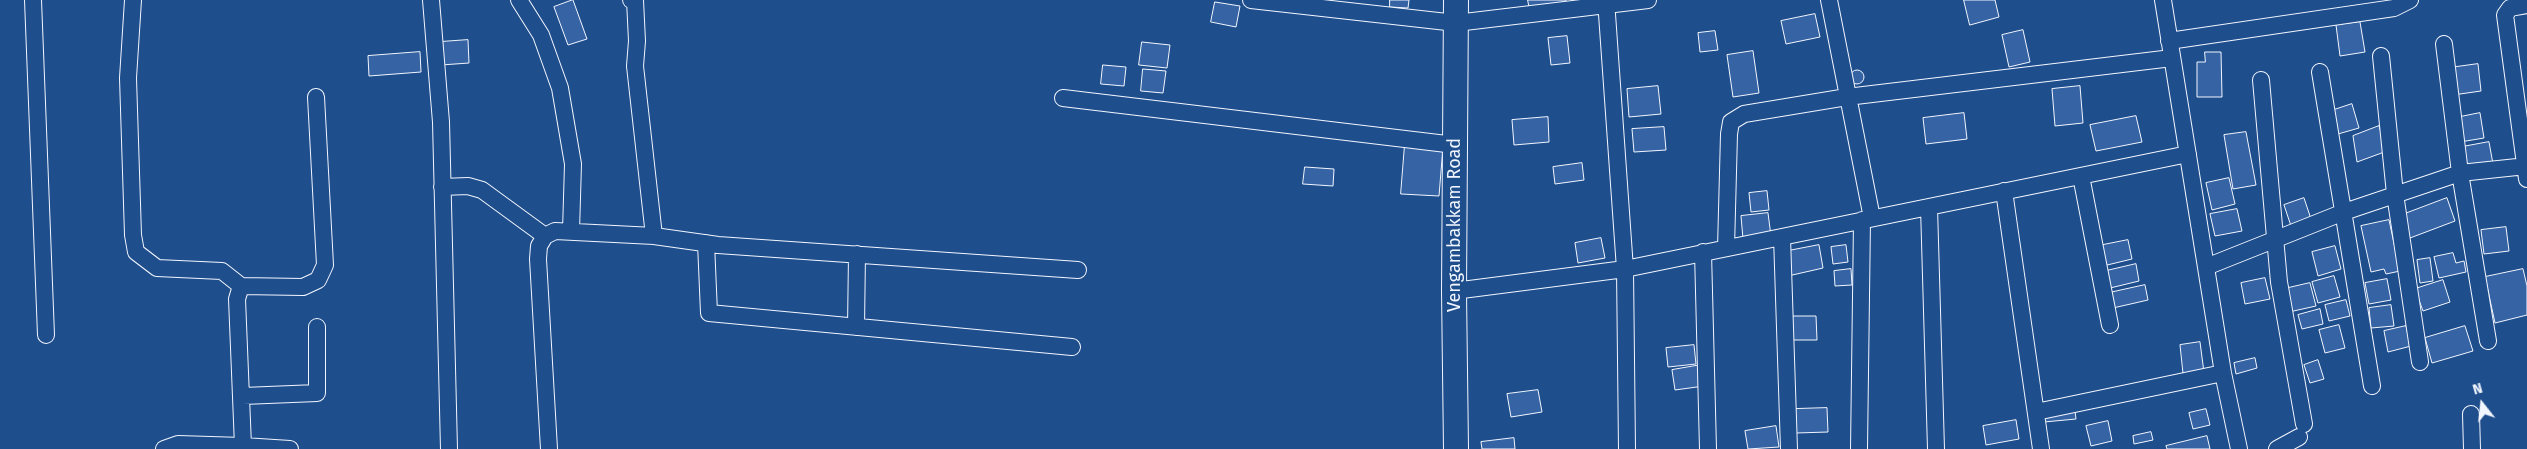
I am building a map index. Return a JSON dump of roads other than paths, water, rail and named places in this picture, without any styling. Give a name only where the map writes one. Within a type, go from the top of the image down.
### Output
[{"type":"main road","name":"Vengambakkam Road","points":[[1456,12],[1454,291],[1456,449]]},
{"type":"street","points":[[33,0],[46,335]]},
{"type":"street","points":[[133,0],[128,78],[133,235],[136,252],[157,268],[222,271],[241,286],[302,287],[318,280],[325,266],[316,97]]},
{"type":"street","points":[[432,0],[441,122],[450,449]]},
{"type":"street","points":[[519,0],[541,35],[560,88],[574,164],[571,231]]},
{"type":"street","points":[[631,0],[635,0],[637,41],[635,66],[654,236]]},
{"type":"street","points":[[1251,0],[1456,12],[1648,0]]},
{"type":"street","points":[[1829,0],[1867,219],[1859,449]]},
{"type":"street","points":[[2162,0],[2224,373],[2239,449]]},
{"type":"street","points":[[2169,41],[2394,8],[2410,0]]},
{"type":"street","points":[[1606,3],[1625,269],[1627,449]]},
{"type":"street","points":[[2206,267],[2344,212],[2460,173],[2526,170],[2505,15],[2510,8],[2527,5]]},
{"type":"street","points":[[2444,44],[2460,173],[2488,341]]},
{"type":"street","points":[[2381,56],[2395,194],[2420,362]]},
{"type":"street","points":[[1726,248],[1729,134],[1731,122],[1744,114],[1847,96],[2172,58]]},
{"type":"street","points":[[2320,72],[2372,386]]},
{"type":"street","points":[[2261,80],[2274,241],[2301,430],[2277,449]]},
{"type":"street","points":[[1063,98],[1455,145]]},
{"type":"street","points":[[1454,291],[1625,269],[2188,154]]},
{"type":"street","points":[[2081,176],[2110,325]]},
{"type":"street","points":[[442,187],[468,186],[482,190],[544,236]]},
{"type":"street","points":[[2004,192],[2041,449]]},
{"type":"street","points":[[1929,207],[1936,449]]},
{"type":"street","points":[[550,449],[538,259],[539,246],[544,236],[555,231],[654,236],[706,243],[1078,270]]},
{"type":"street","points":[[1782,236],[1788,449]]},
{"type":"street","points":[[706,243],[709,313],[1072,347]]},
{"type":"street","points":[[1703,252],[1708,449]]},
{"type":"street","points":[[856,327],[857,254]]},
{"type":"street","points":[[241,286],[237,299],[243,446]]},
{"type":"street","points":[[242,396],[317,393],[317,327]]},
{"type":"street","points":[[2036,412],[2224,373]]},
{"type":"street","points":[[2471,414],[2472,449]]},
{"type":"street","points":[[164,449],[178,444],[290,449]]}]
